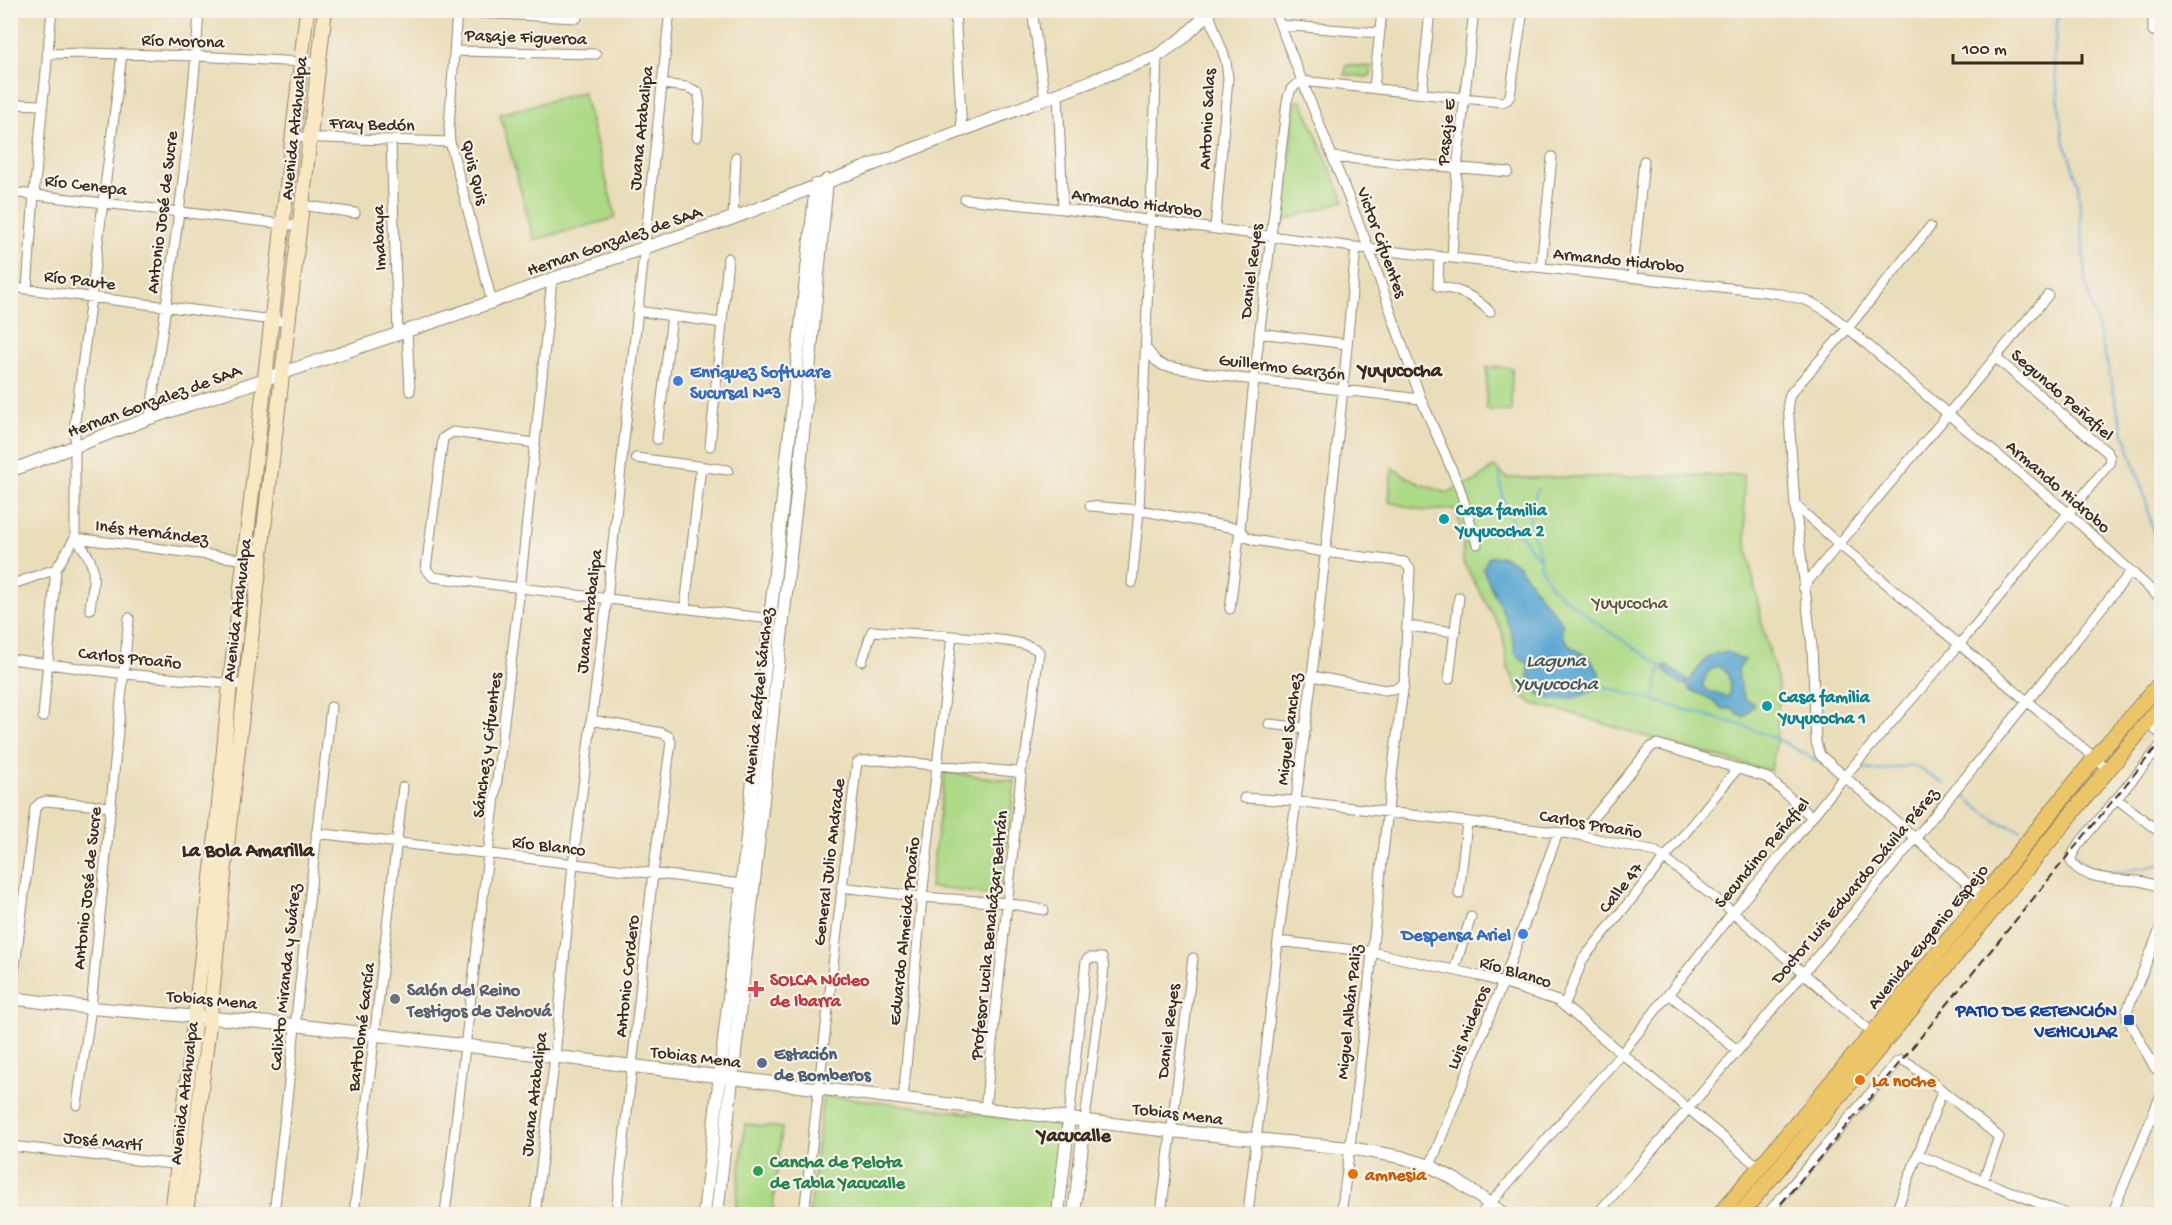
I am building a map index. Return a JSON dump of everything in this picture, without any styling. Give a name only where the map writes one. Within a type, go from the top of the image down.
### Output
[{"type":"main road","name":"Avenida Atahualpa","points":[[186,1215],[186,1166],[195,1016],[217,826],[230,684],[307,10]]},
{"type":"main road","name":"Avenida Atahualpa","points":[[172,1215],[186,1166],[210,1016],[245,685],[325,10]]},
{"type":"main road","name":"Avenida Eugenio Espejo","points":[[1740,1215],[1989,902],[2095,758],[2162,681]]},
{"type":"main road","name":"Avenida Eugenio Espejo","points":[[1989,902],[2162,705]]},
{"type":"main road","name":"Avenida Eugenio Espejo","points":[[1720,1215],[1879,1038]]},
{"type":"street","points":[[27,289],[52,10]]},
{"type":"street","name":"Antonio José de Sucre","points":[[150,418],[179,212],[199,10]]},
{"type":"street","name":"Juana Atabalipa","points":[[535,1215],[555,1057],[573,864],[607,599],[670,10]]},
{"type":"street","points":[[955,10],[962,132]]},
{"type":"street","points":[[1032,10],[1045,99]]},
{"type":"street","name":"Victor Cifuentes","points":[[1274,10],[1369,249],[1421,399],[1459,486],[1477,544]]},
{"type":"street","points":[[1374,88],[1382,10]]},
{"type":"street","points":[[1422,93],[1430,10]]},
{"type":"street","name":"Pasaje E","points":[[1452,258],[1457,169],[1474,10]]},
{"type":"street","points":[[1301,81],[1502,102],[1510,96],[1523,10]]},
{"type":"street","points":[[2152,31],[2153,10]]},
{"type":"street","points":[[457,11],[578,18]]},
{"type":"street","name":"Quis Quis","points":[[457,11],[450,142],[492,302]]},
{"type":"street","name":"Hernan Gonzalez de SAA","points":[[10,471],[150,418],[733,218],[962,132],[1157,56],[1183,38],[1211,12]]},
{"type":"street","name":"Antonio Salas","points":[[1211,12],[1226,61],[1228,78],[1215,229]]},
{"type":"street","points":[[1280,25],[1379,33]]},
{"type":"street","name":"Pasaje Figueroa","points":[[455,51],[596,54]]},
{"type":"street","name":"Río Morona","points":[[47,54],[196,56],[318,63]]},
{"type":"street","points":[[43,717],[56,569],[75,538],[74,447],[90,297],[122,54]]},
{"type":"street","points":[[1132,583],[1139,510],[1157,56]]},
{"type":"street","name":"Daniel Reyes","points":[[1230,609],[1259,333],[1287,101],[1291,89],[1301,81]]},
{"type":"street","points":[[661,84],[687,87],[698,93],[700,103],[697,137]]},
{"type":"street","points":[[1058,94],[1063,209]]},
{"type":"street","points":[[10,104],[43,105]]},
{"type":"street","name":"Fray Bedón","points":[[293,137],[392,142],[450,142]]},
{"type":"street","name":"Imabaya","points":[[392,142],[402,332],[410,391]]},
{"type":"street","points":[[733,218],[736,157]]},
{"type":"street","points":[[1333,157],[1508,172]]},
{"type":"street","points":[[1541,267],[1552,157]]},
{"type":"street","points":[[1632,277],[1644,161]]},
{"type":"street","name":"Avenida Rafael Sánchez","points":[[717,1215],[736,931],[770,619],[822,183]]},
{"type":"street","name":"Avenida Rafael Sánchez","points":[[704,1215],[750,934],[799,476],[822,183]]},
{"type":"street","name":"Río Cenepa","points":[[10,192],[300,226]]},
{"type":"street","name":"Armando Hidrobo","points":[[965,199],[1063,209],[1369,249],[1776,293],[1806,300],[1825,310],[1848,328],[2067,512],[2162,600]]},
{"type":"street","points":[[302,205],[355,213]]},
{"type":"street","points":[[1930,227],[1848,328],[1795,387],[1788,403],[1795,505],[1803,587],[1812,647],[1816,742],[1820,754],[1989,902]]},
{"type":"street","name":"Miguel Sanchez","points":[[1248,1215],[1278,942],[1312,676],[1356,247]]},
{"type":"street","points":[[1439,256],[1438,286],[1467,294],[1477,299],[1490,312]]},
{"type":"street","points":[[710,446],[728,258]]},
{"type":"street","name":"Sánchez y Cifuentes","points":[[446,1215],[520,588],[552,279]]},
{"type":"street","name":"Río Paute","points":[[10,287],[289,322]]},
{"type":"street","points":[[1803,587],[2048,295]]},
{"type":"street","points":[[637,311],[722,323]]},
{"type":"street","points":[[657,439],[672,316]]},
{"type":"street","points":[[1259,333],[1347,344]]},
{"type":"street","name":"Guillermo Garzón","points":[[1146,348],[1156,361],[1164,366],[1254,380],[1421,399]]},
{"type":"street","name":"Segundo Peñafiel","points":[[1995,358],[2110,457],[2109,464],[2067,512]]},
{"type":"street","points":[[535,443],[453,432],[443,438],[426,569],[434,577],[770,619]]},
{"type":"street","points":[[636,458],[728,470]]},
{"type":"street","points":[[685,608],[701,466]]},
{"type":"street","points":[[1795,505],[2108,769]]},
{"type":"street","points":[[1090,506],[1139,510],[1240,529],[1246,537],[1254,540],[1324,552]]},
{"type":"street","name":"Secundino Peñafiel","points":[[1481,1215],[1622,1053],[1732,912],[1844,777],[1959,645],[2067,512]]},
{"type":"street","points":[[75,538],[92,562],[93,584],[90,609]]},
{"type":"street","name":"Inés Hernández","points":[[75,538],[260,560]]},
{"type":"street","name":"Miguel Albán Paliz","points":[[1324,552],[1404,562],[1410,569],[1404,683],[1386,812],[1341,1215]]},
{"type":"street","points":[[10,585],[56,569]]},
{"type":"street","name":"Doctor Luis Eduardo Dávila Pérez","points":[[1597,1215],[1738,1051],[2027,702],[2131,572]]},
{"type":"street","points":[[1449,679],[1459,597]]},
{"type":"street","name":"Antonio José de Sucre","points":[[77,1106],[91,1008],[129,618]]},
{"type":"street","points":[[1407,627],[1456,632]]},
{"type":"street","points":[[862,661],[872,631],[952,636]]},
{"type":"street","name":"Eduardo Almeida Proaño","points":[[903,1099],[922,897],[939,766],[952,636]]},
{"type":"street","name":"Profesor Lucila Benalcázar Beltrán","points":[[952,636],[1019,643],[1035,647],[1039,652],[1026,753],[1016,773],[1022,780],[985,1109]]},
{"type":"street","name":"Carlos Proaño","points":[[10,659],[125,674],[245,685]]},
{"type":"street","points":[[1312,676],[1385,690],[1398,688],[1404,683]]},
{"type":"street","name":"Calixto Miranda y Suárez","points":[[274,1215],[331,707]]},
{"type":"street","name":"Antonio Cordero","points":[[591,720],[662,733],[668,736],[671,742],[653,873],[616,1215]]},
{"type":"street","points":[[2147,723],[2162,735]]},
{"type":"street","points":[[1269,724],[1306,728]]},
{"type":"street","points":[[1579,835],[1651,747],[1657,744],[1768,778],[1812,817]]},
{"type":"street","points":[[2162,744],[2070,855],[2071,862],[2095,876],[2140,881],[2162,888]]},
{"type":"street","name":"General Julio Andrade","points":[[804,1215],[857,763],[877,760],[939,766]]},
{"type":"street","points":[[939,766],[1016,773]]},
{"type":"street","name":"Calle 47","points":[[1564,1006],[1583,959],[1737,769]]},
{"type":"street","name":"Bartolomé García","points":[[354,1215],[403,787]]},
{"type":"street","name":"Carlos Proaño","points":[[1244,798],[1295,801],[1579,835],[1656,852],[1732,912],[1879,1038]]},
{"type":"street","points":[[2117,799],[2162,834]]},
{"type":"street","points":[[10,1004],[35,808],[46,801],[111,807]]},
{"type":"street","points":[[1459,894],[1467,823]]},
{"type":"street","name":"Río Blanco","points":[[316,833],[741,884]]},
{"type":"street","name":"Luis Mideros","points":[[1430,1166],[1503,982],[1558,833]]},
{"type":"street","points":[[841,887],[922,897],[1007,903],[1044,909]]},
{"type":"street","points":[[1454,970],[1471,917]]},
{"type":"street","points":[[2162,924],[2127,1011],[2127,1017],[2155,1068],[2162,1073]]},
{"type":"street","points":[[736,931],[750,934]]},
{"type":"street","name":"Río Blanco","points":[[1278,942],[1372,952],[1503,982],[1558,1001],[1760,1168]]},
{"type":"street","points":[[1058,1215],[1086,961],[1097,957],[1102,958],[1104,968],[1074,1215]]},
{"type":"street","name":"Daniel Reyes","points":[[1161,1215],[1193,958]]},
{"type":"street","points":[[1669,994],[1738,1051]]},
{"type":"street","name":"Tobias Mena","points":[[11,998],[91,1008],[210,1016],[295,1025],[1170,1131],[1350,1148],[1401,1157],[1430,1166],[1490,1203],[1504,1215]]},
{"type":"street","points":[[1769,1212],[1897,1062],[1902,1060],[1910,1064],[1999,1137],[1983,1180]]},
{"type":"street","points":[[1895,1215],[1942,1092]]},
{"type":"street","points":[[2112,1215],[2162,1092]]},
{"type":"street","name":"José Martí","points":[[10,1146],[186,1166]]},
{"type":"street","points":[[1919,1155],[2066,1215]]},
{"type":"street","points":[[1769,1212],[1794,1215]]},
{"type":"green space","points":[[1346,65],[1372,67],[1371,74],[1367,77],[1345,75]]},
{"type":"green space","points":[[583,92],[616,218],[534,240],[500,114]]},
{"type":"green space","points":[[1302,101],[1344,201],[1282,221],[1296,102]]},
{"type":"green space","points":[[1487,367],[1512,368],[1511,411],[1486,410]]},
{"type":"green space","name":"Yuyucocha","points":[[1494,467],[1508,478],[1743,475],[1746,541],[1779,696],[1776,746],[1770,771],[1534,704],[1521,695],[1508,668],[1502,631],[1463,562],[1463,540],[1456,509],[1424,511],[1389,502],[1392,468],[1420,484],[1448,493],[1459,486],[1474,482]]},
{"type":"green space","points":[[945,772],[1015,781],[1000,896],[930,887]]},
{"type":"green space","points":[[823,1095],[1065,1125],[1054,1214],[809,1214]]},
{"type":"green space","name":"Cancha de Pelota de Tabla Yacucalle","points":[[745,1124],[782,1128],[772,1214],[735,1214]]},
{"type":"water","name":"Laguna Yuyucocha","points":[[1503,556],[1518,565],[1562,622],[1562,635],[1570,646],[1589,657],[1599,672],[1601,686],[1579,696],[1554,700],[1540,695],[1529,684],[1528,664],[1515,653],[1507,620],[1483,568],[1489,557]]},
{"type":"water","points":[[1727,652],[1745,660],[1738,669],[1740,686],[1746,700],[1754,705],[1744,717],[1731,709],[1723,709],[1686,685],[1704,661],[1716,653]],"holes":[[[1717,666],[1722,668],[1729,678],[1729,697],[1713,693],[1702,687],[1707,673]]]},
{"type":"water","points":[[1666,666],[1687,679],[1685,684],[1681,685],[1664,671]]},
{"type":"waterway","points":[[2058,10],[2054,61],[2063,137],[2078,183],[2086,284],[2120,420],[2147,504],[2158,557],[2162,562]]},
{"type":"waterway","points":[[1500,473],[1503,497],[1511,520],[1540,559]]},
{"type":"waterway","points":[[1538,488],[1529,511],[1532,531],[1540,556],[1540,566],[1552,588],[1594,621],[1664,668]]},
{"type":"waterway","points":[[1654,698],[1661,666]]},
{"type":"waterway","points":[[1601,686],[1744,726],[1779,740],[1822,763]]},
{"type":"waterway","points":[[1857,767],[1876,771],[1913,765],[1945,784]]},
{"type":"waterway","points":[[1961,794],[1996,821],[2020,830]]},
{"type":"waterway","points":[[2075,855],[2083,863],[2104,871],[2127,871],[2162,864]]},
{"type":"railway","points":[[1772,1214],[1902,1060],[2162,740]]},
{"type":"place","name":"Enriquez Software Sucursal Nª3","points":[[678,381]]},
{"type":"place","name":"Casa familia Yuyucocha 2","points":[[1444,519]]},
{"type":"place","name":"Casa familia Yuyucocha 1","points":[[1767,706]]},
{"type":"place","name":"Despensa Ariel","points":[[1523,934]]},
{"type":"place","name":"SOLCA Núcleo de Ibarra","points":[[756,989]]},
{"type":"place","name":"Salón del Reino Testigos de Jehová","points":[[395,999]]},
{"type":"place","name":"PATIO DE RETENCIÓN VEHICULAR","points":[[2129,1020]]},
{"type":"place","name":"Estación de Bomberos","points":[[762,1063]]},
{"type":"place","name":"La noche","points":[[1860,1080]]},
{"type":"place","name":"Cancha de Pelota de Tabla Yacucalle","points":[[758,1171]]},
{"type":"place","name":"amnesia","points":[[1353,1174]]},
{"type":"district","name":"Yuyucocha","points":[[1400,369]]},
{"type":"district","name":"La Bola Amarilla","points":[[248,849]]},
{"type":"district","name":"Yacucalle","points":[[1074,1134]]}]
